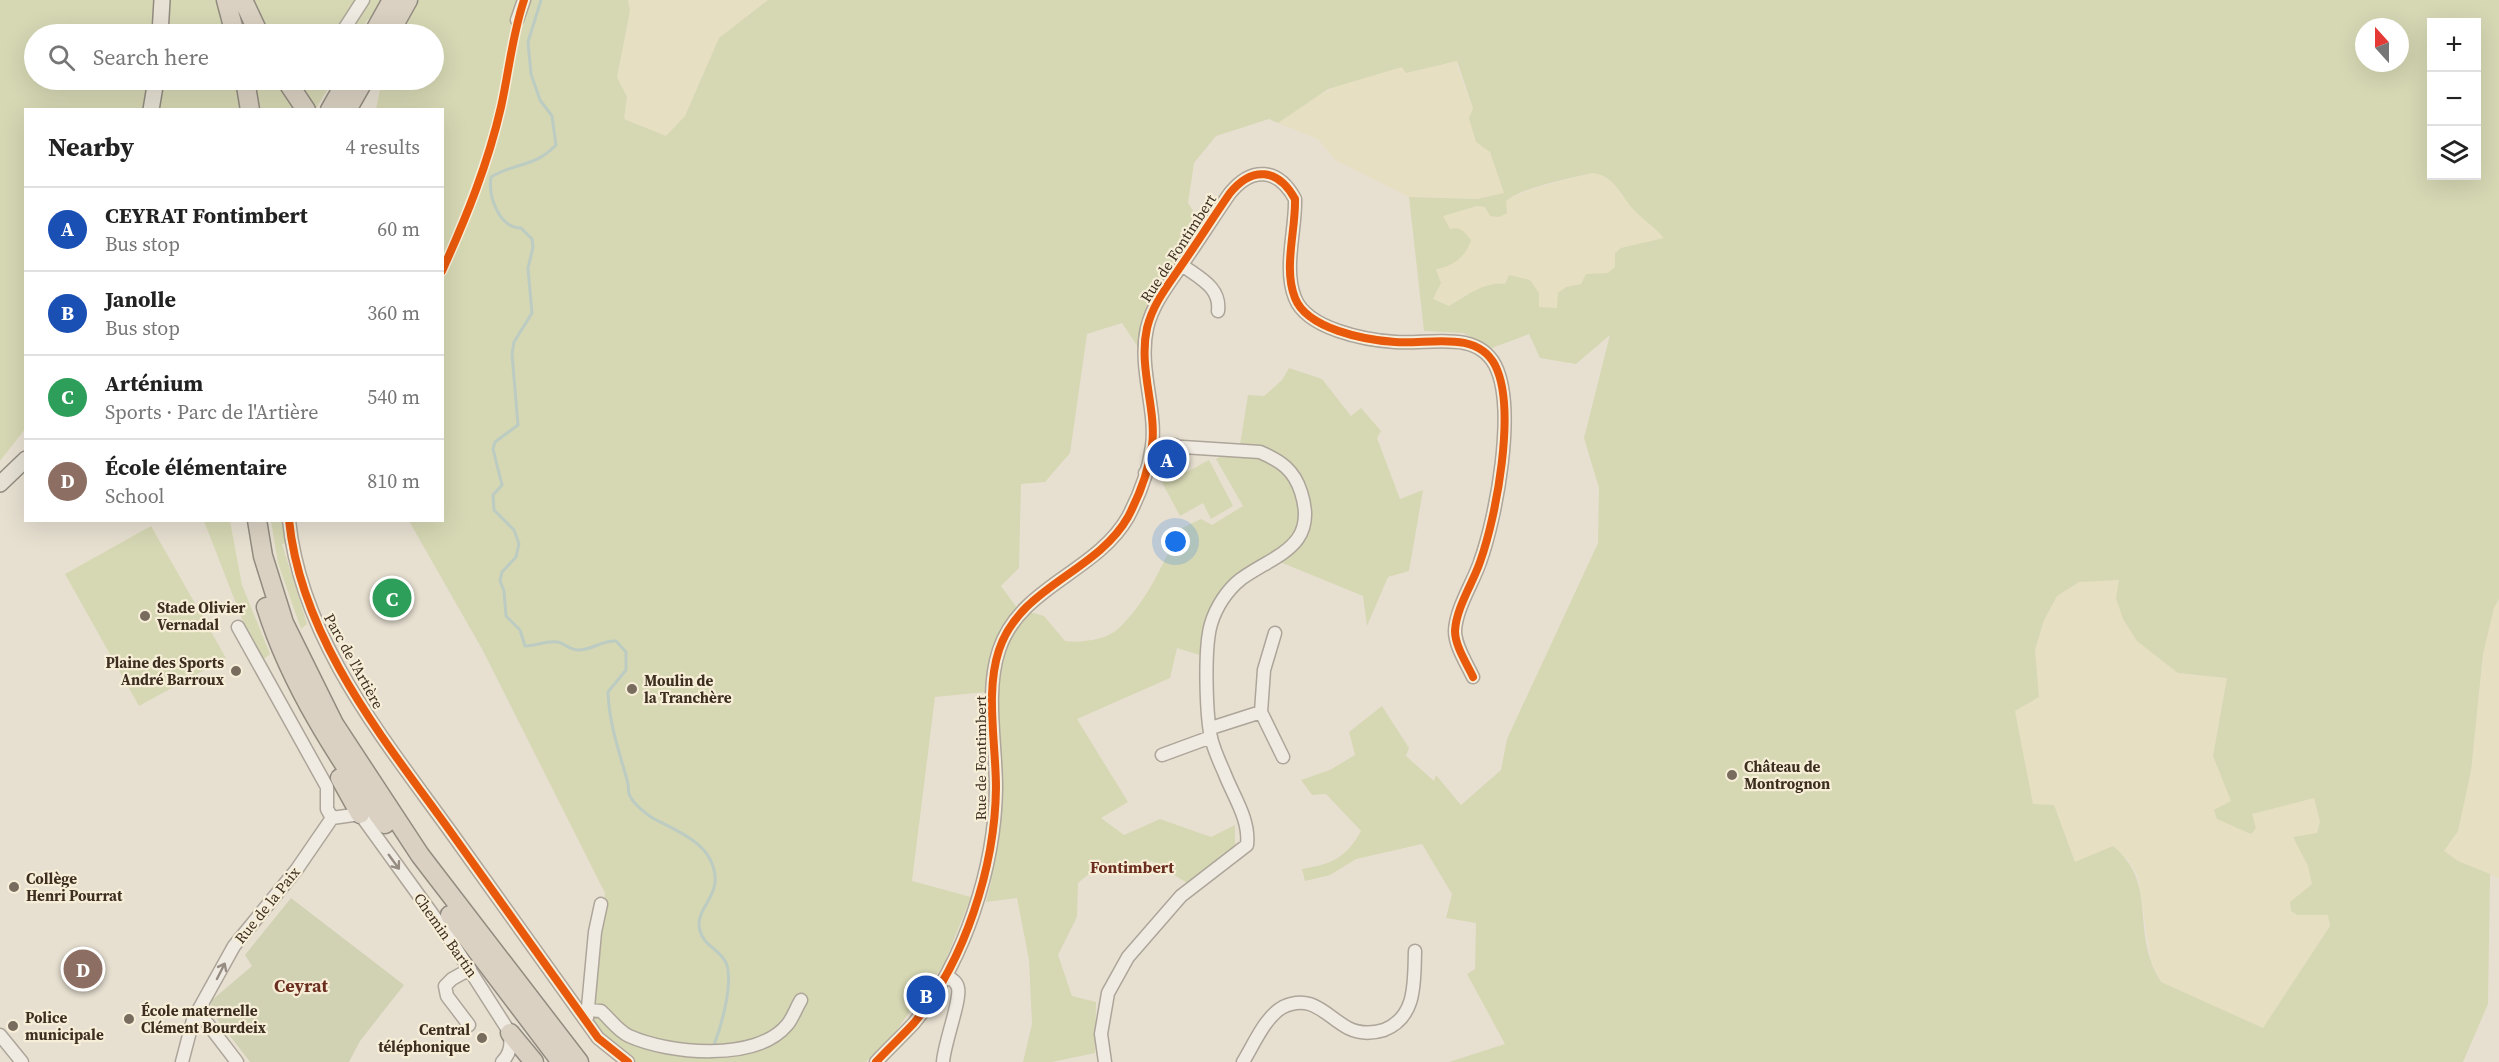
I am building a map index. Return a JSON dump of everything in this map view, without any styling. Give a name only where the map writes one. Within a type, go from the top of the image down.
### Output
[{"type":"highway","points":[[226,0],[232,24]]},
{"type":"highway","points":[[243,0],[254,24]]},
{"type":"highway","points":[[379,24],[393,0]]},
{"type":"highway","points":[[395,24],[408,0]]},
{"type":"highway","points":[[247,90],[250,108]]},
{"type":"highway","points":[[293,90],[301,103]]},
{"type":"highway","points":[[331,108],[341,90]]},
{"type":"highway","points":[[348,108],[358,90]]},
{"type":"highway","points":[[244,522],[257,580],[272,628],[289,668],[362,792],[467,939],[561,1062]]},
{"type":"highway","points":[[257,522],[264,556],[284,622],[310,681],[372,783],[420,855],[579,1062]]},
{"type":"highway","points":[[265,522],[288,611],[284,622]]},
{"type":"highway","points":[[289,668],[286,680],[360,814]]},
{"type":"highway","points":[[542,1016],[593,1062]]},
{"type":"highway","points":[[510,1033],[534,1062]]},
{"type":"main road","points":[[161,24],[162,0]]},
{"type":"main road","points":[[151,108],[154,90]]},
{"type":"main road","points":[[0,484],[24,461]]},
{"type":"street","points":[[348,24],[363,0]]},
{"type":"street","points":[[517,20],[524,0]]},
{"type":"street","name":"Rue de Fontimbert","points":[[876,1062],[914,1022],[946,975],[974,910],[990,856],[995,810],[993,682],[999,649],[1009,628],[1032,602],[1047,589],[1094,558],[1113,538],[1128,517],[1145,473],[1152,445],[1144,354],[1147,328],[1156,303],[1240,181],[1253,175],[1277,177],[1295,199],[1291,283],[1295,299],[1310,318],[1325,327],[1395,342],[1454,340],[1483,350],[1495,364],[1501,380],[1503,401],[1502,469],[1481,561],[1455,631],[1462,655],[1473,677]]},
{"type":"street","points":[[1182,265],[1216,291],[1220,298],[1218,311]]},
{"type":"street","points":[[1105,1062],[1101,1034],[1108,993],[1128,957],[1181,896],[1246,845],[1246,823],[1211,733],[1207,641],[1211,622],[1228,592],[1240,580],[1290,549],[1303,527],[1303,499],[1298,482],[1288,467],[1260,452],[1152,445]]},
{"type":"street","points":[[1145,473],[1175,446]]},
{"type":"street","name":"Parc de l'Artière","points":[[289,522],[301,577],[312,612],[329,649],[385,742],[587,1016],[598,1038],[628,1062]]},
{"type":"street","points":[[238,627],[327,787],[327,809],[332,818],[360,814]]},
{"type":"street","points":[[1275,633],[1264,670],[1262,712],[1283,758]]},
{"type":"street","points":[[1162,755],[1262,712]]},
{"type":"street","name":"Chemin Bartin","points":[[360,814],[470,969],[510,1033]]},
{"type":"street","name":"Rue de la Paix","points":[[182,1062],[193,1020],[234,946],[297,869],[332,818]]},
{"type":"street","points":[[601,904],[595,932],[587,1016],[602,1011],[627,1035],[666,1048],[720,1054],[765,1041],[786,1026],[801,1000]]},
{"type":"street","points":[[1243,1062],[1273,1014],[1299,1003],[1320,1006],[1348,1028],[1365,1034],[1395,1025],[1407,1014],[1413,993],[1415,951]]},
{"type":"street","points":[[469,1025],[447,996],[445,986],[452,979],[470,969]]},
{"type":"street","points":[[943,1062],[945,1041],[959,995],[954,981],[946,975]]},
{"type":"street","points":[[198,1011],[237,1062]]},
{"type":"street","points":[[502,1062],[511,1047],[510,1033]]},
{"type":"street","points":[[0,1035],[22,1062]]},
{"type":"shaded area","points":[[628,0],[768,0],[719,38],[685,116],[666,136],[624,119],[627,97],[617,77],[630,11]]},
{"type":"shaded area","points":[[1458,61],[1457,66],[1505,193],[1477,199],[1409,197],[1335,160],[1318,139],[1278,123],[1305,103],[1344,82],[1402,67],[1407,73]]},
{"type":"shaded area","points":[[1592,173],[1602,174],[1612,181],[1632,208],[1665,238],[1615,253],[1615,267],[1608,273],[1598,274],[1581,284],[1566,287],[1558,308],[1539,307],[1509,275],[1505,284],[1466,295],[1449,306],[1433,299],[1441,283],[1436,269],[1450,229],[1442,216],[1477,206],[1485,207],[1538,187]]},
{"type":"shaded area","points":[[2120,579],[2178,673],[2227,678],[2213,756],[2231,801],[2251,814],[2314,798],[2320,822],[2317,833],[2293,837],[2308,866],[2312,884],[2290,902],[2291,911],[2297,915],[2328,915],[2330,926],[2263,1028],[2161,982],[2151,961],[2138,876],[2127,858],[2075,862],[2054,805],[2033,804],[2015,711],[2039,697],[2035,650],[2044,620],[2057,596],[2079,582]]},
{"type":"shaded area","points":[[2499,599],[2499,878],[2457,861],[2444,851],[2458,831],[2471,771],[2483,654],[2494,608]]},
{"type":"green space","points":[[0,0],[216,0],[223,24],[24,24],[24,90],[238,90],[240,108],[24,108],[24,430],[0,461]]},
{"type":"green space","points":[[251,0],[628,0],[630,11],[617,77],[627,97],[624,119],[666,136],[685,116],[719,38],[768,0],[2499,0],[2499,599],[2494,608],[2483,654],[2471,771],[2458,831],[2444,851],[2458,861],[2490,874],[2488,1004],[2463,1062],[1449,1062],[1505,1044],[1467,974],[1475,969],[1476,923],[1446,918],[1452,894],[1422,844],[1356,859],[1330,875],[1305,881],[1302,869],[1322,865],[1344,854],[1361,831],[1326,794],[1312,795],[1301,780],[1330,770],[1355,755],[1349,732],[1382,706],[1409,748],[1406,756],[1434,781],[1436,775],[1461,805],[1501,770],[1507,739],[1598,543],[1599,488],[1584,438],[1610,335],[1576,364],[1540,358],[1529,334],[1492,348],[1463,333],[1424,331],[1409,197],[1477,199],[1504,193],[1490,152],[1476,142],[1469,118],[1473,108],[1457,61],[1406,73],[1402,67],[1328,89],[1278,123],[1269,119],[1216,136],[1194,163],[1188,203],[1201,223],[1152,301],[1140,350],[1122,323],[1087,334],[1070,453],[1045,482],[1021,484],[1019,568],[1001,586],[1017,608],[1044,616],[1065,641],[1071,642],[1100,638],[1118,629],[1138,607],[1180,529],[1201,519],[1212,525],[1243,506],[1216,459],[1240,445],[1248,395],[1264,396],[1282,380],[1289,368],[1322,379],[1351,416],[1361,408],[1381,431],[1377,438],[1400,499],[1423,490],[1409,571],[1388,577],[1367,626],[1363,596],[1280,562],[1218,602],[1203,656],[1177,648],[1170,678],[1077,719],[1128,802],[1101,818],[1124,835],[1160,819],[1211,837],[1235,825],[1235,849],[1187,883],[1152,861],[1095,869],[1078,883],[1077,917],[1058,955],[1072,996],[1096,1002],[1095,1053],[1052,1062],[1023,1062],[1032,1024],[1029,960],[1017,898],[986,902],[991,882],[986,692],[935,697],[912,881],[971,897],[944,964],[896,1031],[866,1062],[623,1062],[594,1020],[605,893],[482,649],[410,522],[444,522],[444,108],[376,108],[380,90],[444,90],[444,24],[391,24],[368,19],[365,24],[262,24]],"holes":[[[1592,173],[1611,181],[1633,209],[1664,238],[1621,248],[1615,253],[1615,267],[1608,273],[1586,274],[1581,284],[1566,287],[1558,293],[1557,308],[1539,307],[1539,293],[1530,280],[1509,275],[1505,284],[1498,283],[1483,287],[1449,306],[1433,299],[1441,283],[1436,269],[1458,260],[1466,251],[1471,240],[1462,230],[1450,229],[1443,216],[1477,206],[1485,207],[1490,216],[1499,217],[1507,213],[1506,201],[1522,192]],[[2119,580],[2116,598],[2123,619],[2137,641],[2178,673],[2227,678],[2213,756],[2231,801],[2214,810],[2217,819],[2251,834],[2256,828],[2252,814],[2314,798],[2320,822],[2317,833],[2293,837],[2308,866],[2312,884],[2290,902],[2291,911],[2297,915],[2328,915],[2330,926],[2263,1028],[2161,982],[2153,967],[2147,945],[2139,886],[2126,859],[2113,846],[2075,862],[2054,805],[2033,804],[2015,711],[2039,697],[2035,650],[2044,620],[2057,596],[2079,582]]]},
{"type":"green space","points":[[255,90],[283,90],[295,108],[258,108]]},
{"type":"green space","points":[[301,90],[327,90],[316,108],[314,108]]},
{"type":"green space","points":[[1179,457],[1187,472],[1209,460],[1233,506],[1211,519],[1203,503],[1180,516],[1156,471]]},
{"type":"green space","points":[[204,522],[230,522],[242,585],[270,654],[263,660],[242,619]]},
{"type":"green space","points":[[271,522],[287,522],[290,542],[282,544],[307,624],[301,629],[278,563]]},
{"type":"green space","name":"Stade Olivier Vernadal","points":[[151,526],[226,658],[139,706],[65,574]]},
{"type":"green space","points":[[291,898],[404,985],[360,1041],[349,1062],[250,1062],[210,1010],[212,1000],[252,966],[245,955]]},
{"type":"waterway","points":[[541,0],[528,42],[531,74],[540,100],[552,116],[556,145],[540,158],[491,177],[491,193],[501,217],[513,227],[521,228],[532,239],[533,247],[528,268],[532,313],[514,342],[512,354],[518,425],[495,442],[493,449],[502,485],[493,495],[494,510],[514,530],[519,544],[516,557],[502,572],[500,581],[504,591],[506,616],[520,630],[525,646],[554,642],[580,650],[616,641],[626,652],[626,670],[608,692],[612,726],[628,782],[629,794],[635,803],[651,817],[684,834],[699,845],[710,859],[714,872],[713,891],[699,922],[700,931],[706,942],[727,965],[726,1000],[714,1045]]},
{"type":"cycle path","points":[[444,266],[468,211],[490,149],[524,0]]},
{"type":"cycle path","points":[[876,1062],[914,1023],[932,998],[948,971],[974,912],[990,849],[994,818],[996,771],[992,701],[999,650],[1009,628],[1024,610],[1097,552],[1114,536],[1128,517],[1143,482],[1152,446],[1153,432],[1145,343],[1153,310],[1230,193],[1247,178],[1264,174],[1273,176],[1281,181],[1295,199],[1290,274],[1295,298],[1311,318],[1338,331],[1368,339],[1395,342],[1450,341],[1463,343],[1487,354],[1495,365],[1501,384],[1504,408],[1504,435],[1498,492],[1486,543],[1458,613],[1455,631],[1459,649],[1473,677]]},
{"type":"cycle path","points":[[289,522],[297,564],[310,606],[349,685],[398,760],[598,1038],[628,1062]]},
{"type":"place","name":"CEYRAT Fontimbert","points":[[1167,459]]},
{"type":"place","name":"Arténium","points":[[392,598]]},
{"type":"place","name":"Stade Olivier Vernadal","points":[[145,616]]},
{"type":"place","name":"Plaine des Sports André Barroux","points":[[236,671]]},
{"type":"place","name":"Moulin de la Tranchère","points":[[632,689]]},
{"type":"place","name":"Château de Montrognon","points":[[1732,775]]},
{"type":"place","name":"Collège Henri Pourrat","points":[[14,887]]},
{"type":"place","name":"École élémentaire","points":[[83,969]]},
{"type":"place","name":"Janolle","points":[[926,995]]},
{"type":"place","name":"École maternelle Clément Bourdeix","points":[[129,1019]]},
{"type":"place","name":"Police municipale","points":[[13,1026]]},
{"type":"place","name":"Central téléphonique","points":[[482,1038]]},
{"type":"district","name":"Fontimbert","points":[[1132,867]]},
{"type":"district","name":"Ceyrat","points":[[301,985]]}]
